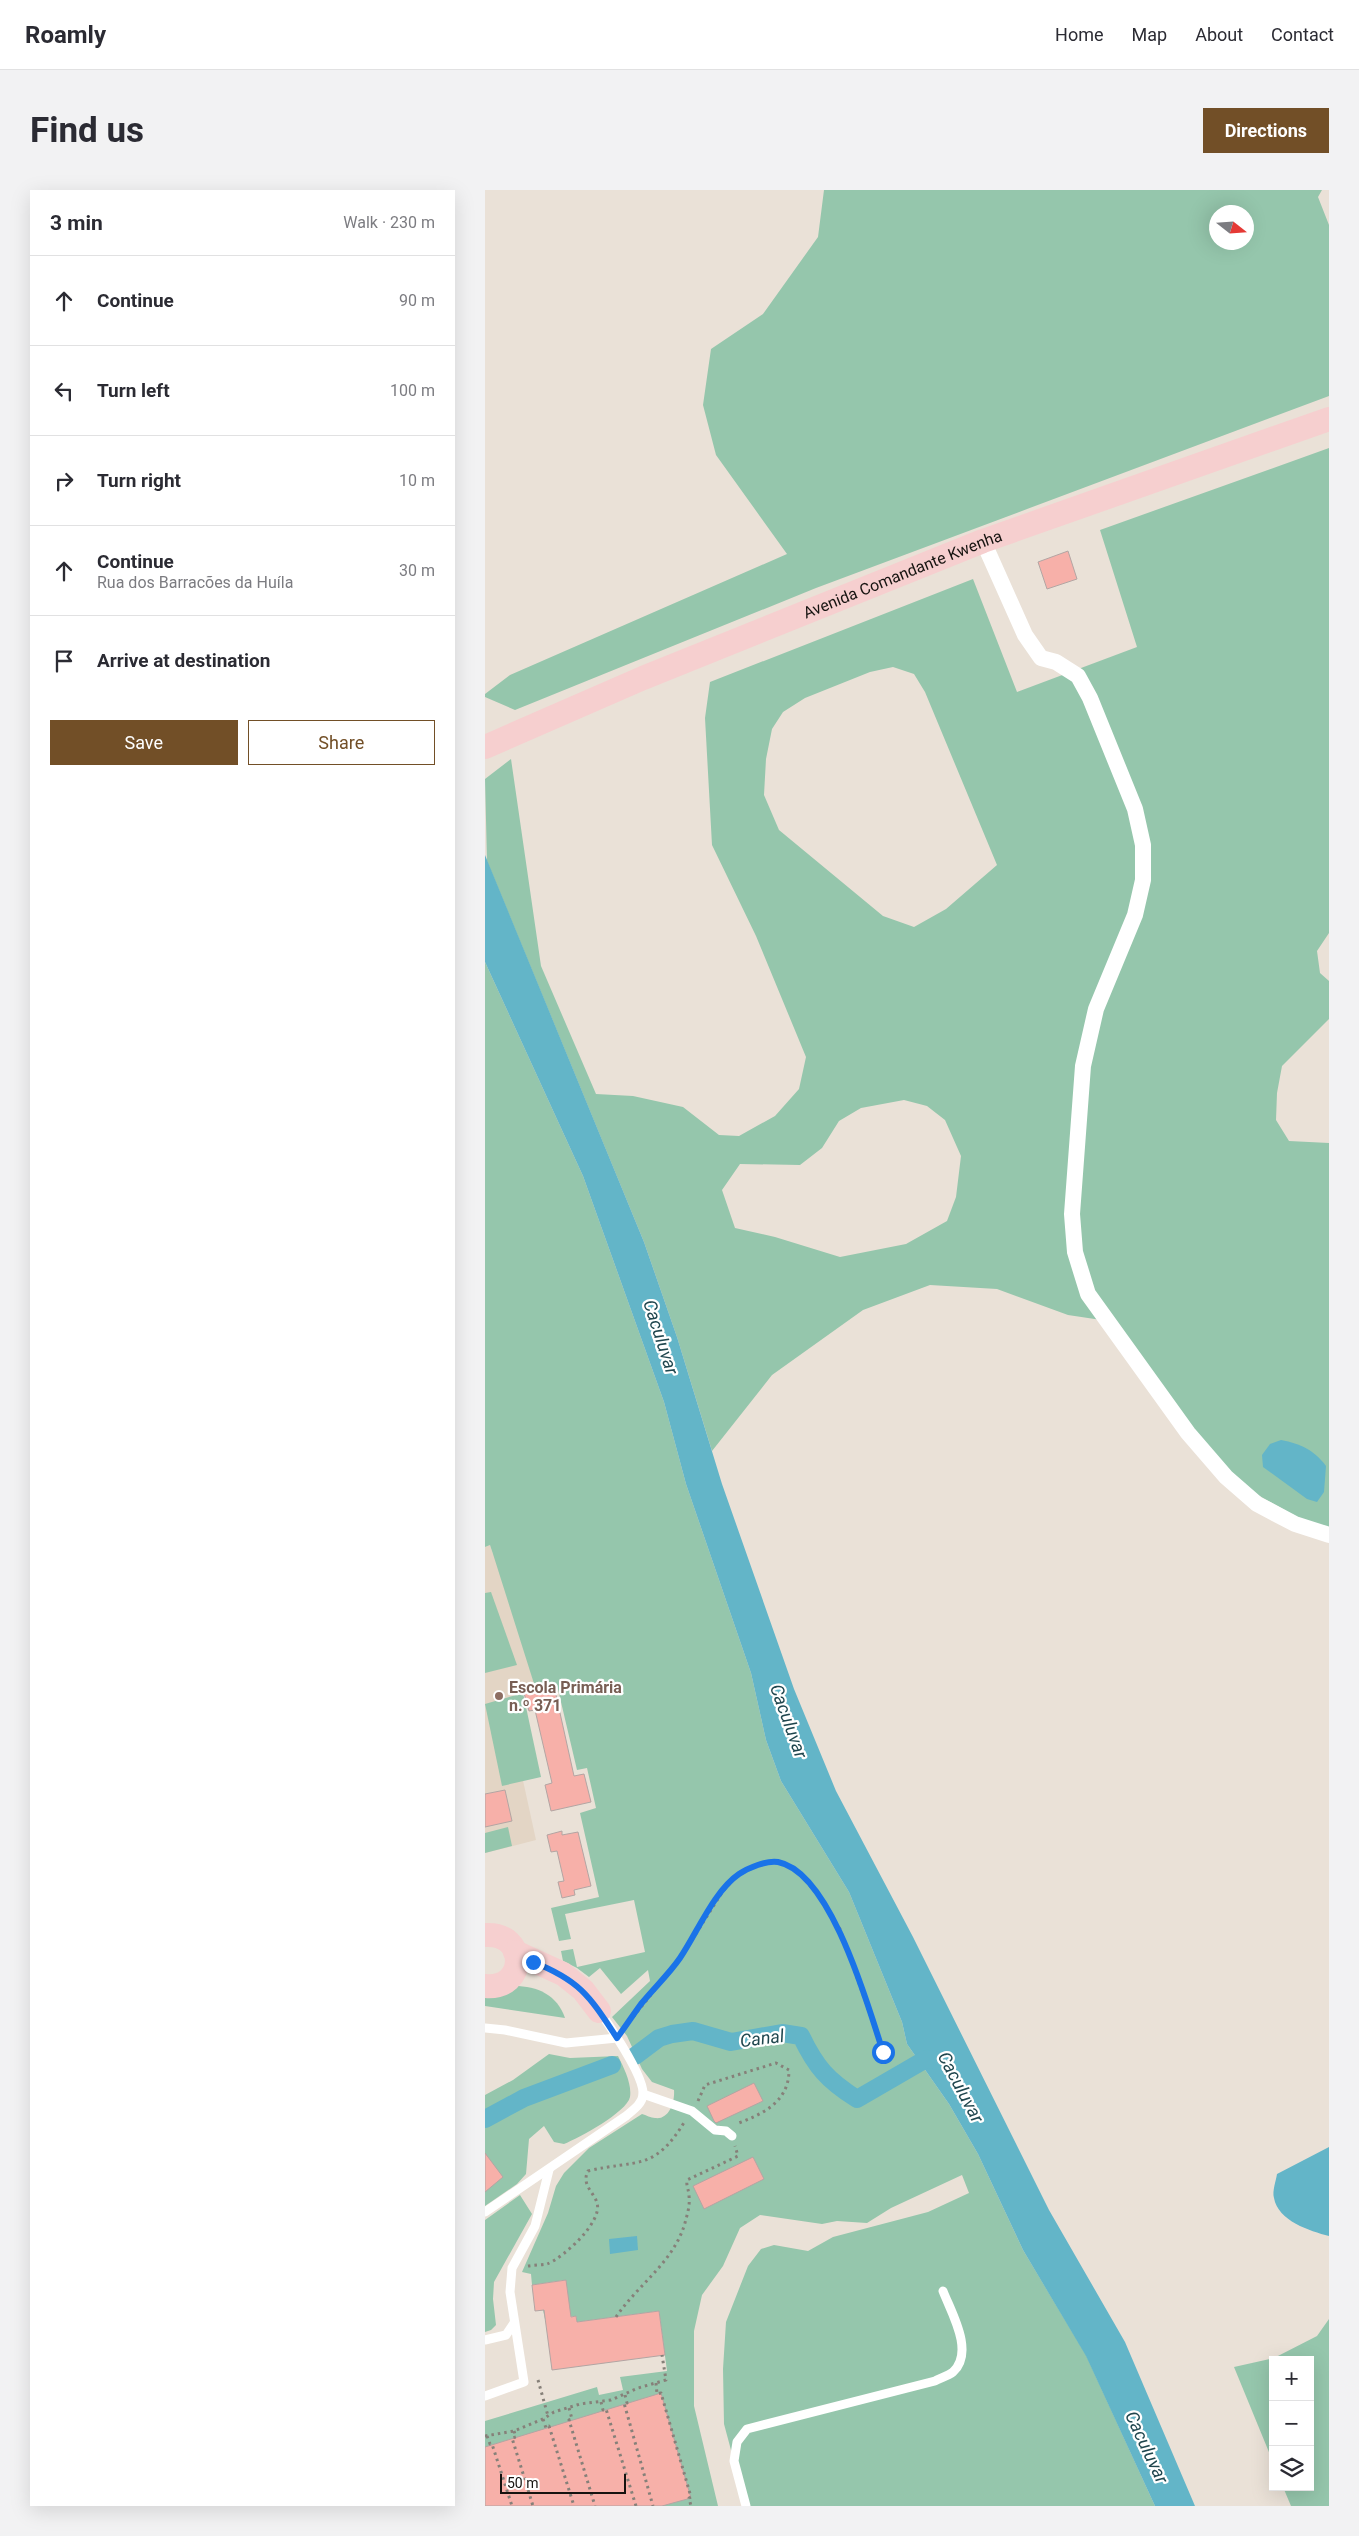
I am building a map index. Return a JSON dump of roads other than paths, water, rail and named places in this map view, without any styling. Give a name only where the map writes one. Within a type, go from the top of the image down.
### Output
[{"type":"main road","name":"Avenida Comandante Kwenha","points":[[485,747],[651,674],[983,541],[1329,419]]},
{"type":"main road","points":[[485,1935],[502,1937],[509,1942],[515,1952],[517,1965],[508,1980],[501,1985],[485,1986]]},
{"type":"main road","points":[[515,1952],[563,1974],[583,1990],[599,2011]]},
{"type":"main road","points":[[508,1980],[527,1977],[543,1979],[583,1990]]},
{"type":"street","points":[[983,541],[1025,635],[1041,658],[1056,662],[1078,676],[1090,698],[1135,809],[1143,845],[1143,880],[1135,915],[1096,1009],[1083,1066],[1071,1214],[1075,1252],[1088,1294],[1188,1433],[1226,1477],[1257,1504],[1295,1524],[1329,1536]]},
{"type":"lane","points":[[485,2212],[627,2116],[640,2103],[643,2094],[638,2076],[617,2038],[599,2011]]},
{"type":"lane","points":[[485,2028],[505,2030],[566,2043],[617,2038]]},
{"type":"lane","points":[[643,2094],[691,2111],[715,2130],[726,2131],[732,2136]]},
{"type":"lane","points":[[485,2396],[524,2382],[510,2292],[512,2268],[535,2226],[549,2170]]},
{"type":"lane","points":[[745,2506],[735,2461],[737,2442],[747,2429],[935,2381],[953,2372],[961,2359],[961,2340],[943,2291]]},
{"type":"lane","points":[[485,2340],[505,2335],[514,2323]]},
{"type":"water","name":"Caculuvar","points":[[485,855],[644,1242],[677,1337],[722,1484],[794,1689],[836,1791],[913,1937],[1049,2210],[1125,2342],[1195,2506],[1155,2506],[1086,2356],[1023,2250],[978,2154],[949,2104],[907,2044],[902,2022],[849,1892],[781,1781],[766,1740],[751,1673],[686,1484],[664,1402],[583,1176],[485,962]]},
{"type":"water","points":[[1281,1440],[1307,1448],[1326,1466],[1324,1492],[1317,1502],[1307,1499],[1263,1467],[1262,1455],[1270,1444]]},
{"type":"water","points":[[1329,2147],[1329,2236],[1304,2228],[1288,2219],[1277,2206],[1273,2192],[1277,2174]]},
{"type":"water","points":[[637,2236],[638,2250],[610,2254],[609,2239]]},
{"type":"waterway","name":"Canal","points":[[635,2056],[659,2038],[693,2031],[731,2042],[782,2033],[801,2036],[823,2072],[838,2086],[857,2099],[926,2059],[943,2061]]},
{"type":"waterway","name":"Canal","points":[[485,2119],[524,2098],[612,2065]]},
{"type":"place","name":"Escola Primária n.º 371","points":[[499,1696]]}]
